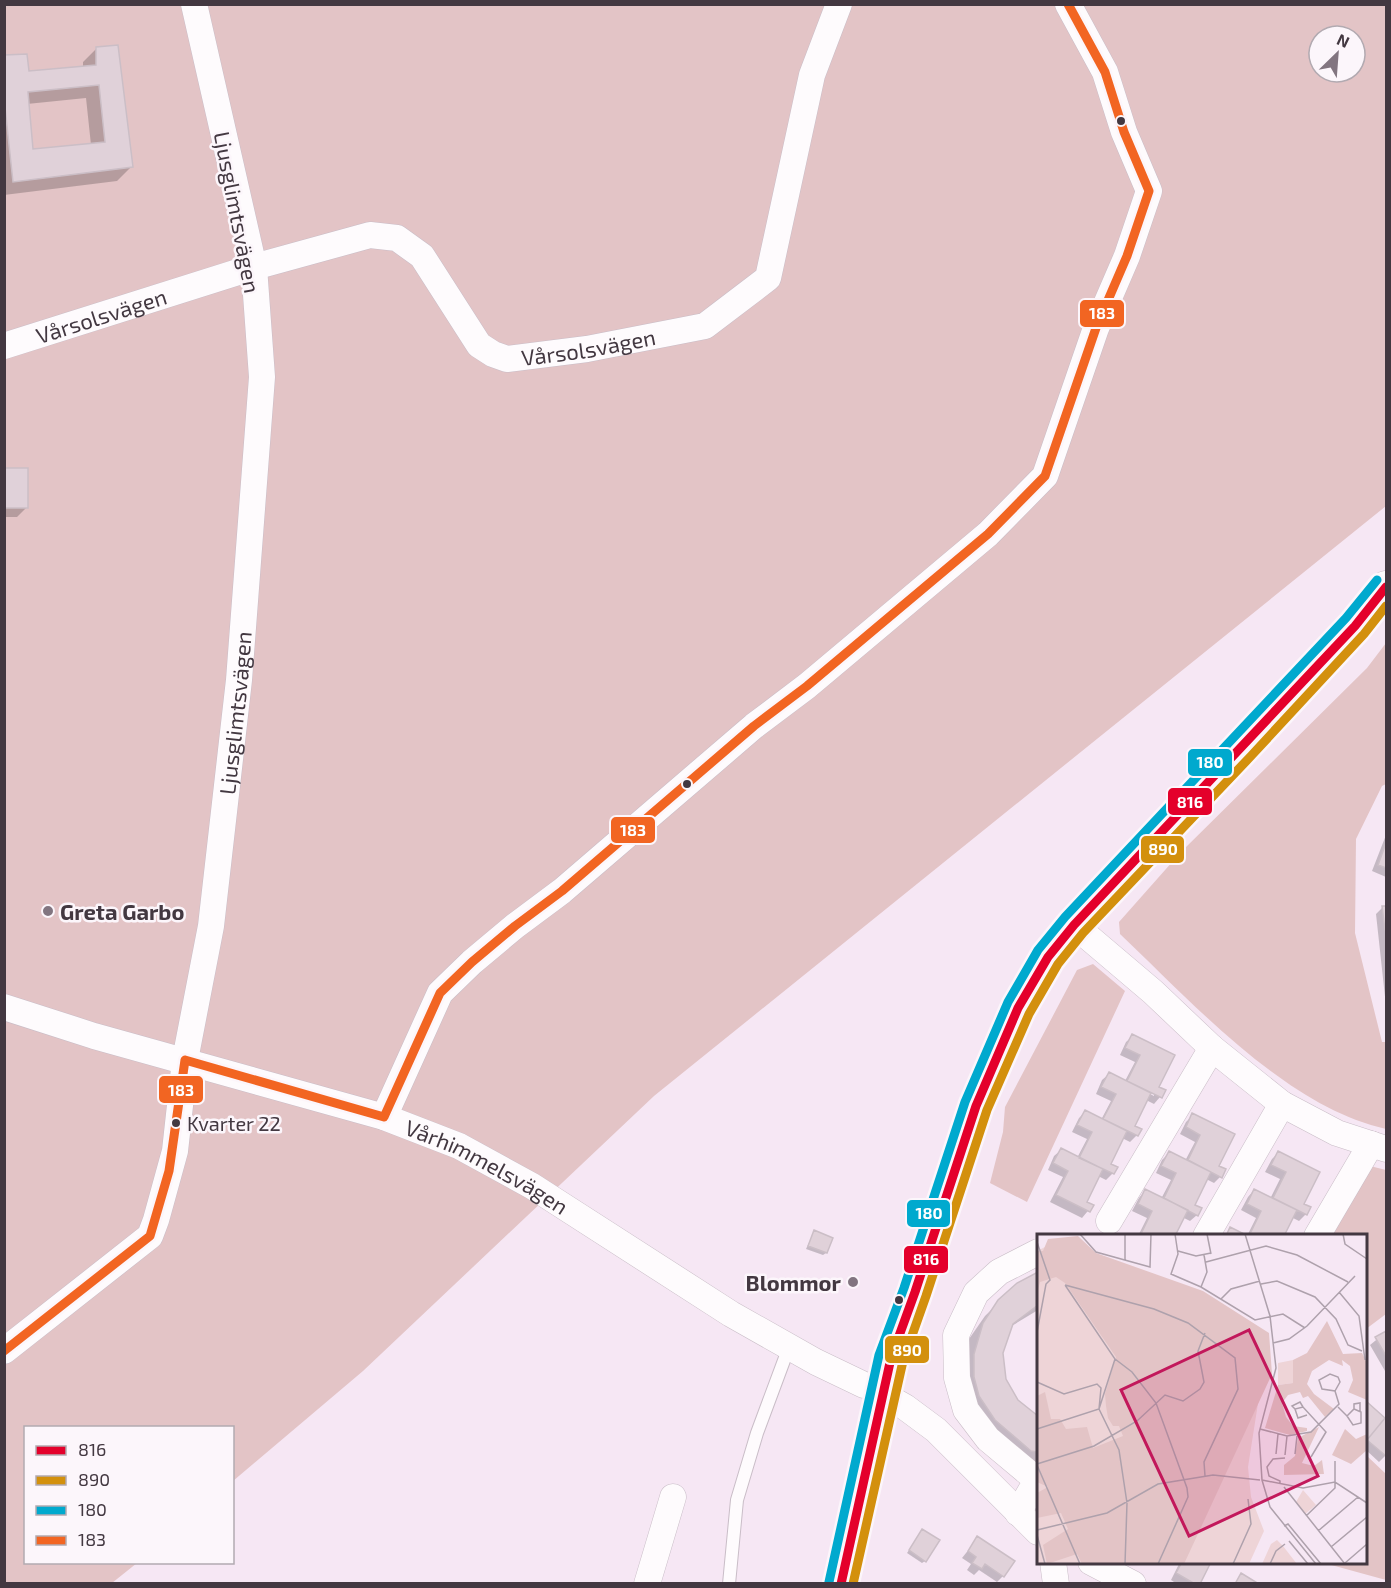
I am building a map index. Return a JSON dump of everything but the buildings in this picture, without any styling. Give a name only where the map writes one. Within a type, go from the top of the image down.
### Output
[{"type":"street","name":"Ljusglimtsvägen","points":[[4,1351],[150,1236],[175,1151],[185,1060],[211,926],[239,680],[262,377],[254,267],[194,4]]},
{"type":"street","name":"Vårsolsvägen","points":[[4,346],[254,267],[370,235],[397,238],[422,256],[480,345],[493,354],[507,359],[587,349],[705,326],[768,279],[812,75],[839,4]]},
{"type":"street","points":[[384,1116],[440,993],[515,926],[562,891],[754,726],[807,686],[969,550],[1045,476],[1096,328],[1127,256],[1149,192],[1124,132],[1105,72],[1068,4]]},
{"type":"street","points":[[841,1584],[873,1390],[891,1358],[976,1106],[1018,1008],[1048,957],[1074,925],[1250,740],[1354,626],[1386,587]]},
{"type":"street","points":[[1074,925],[1153,992],[1212,1048],[1282,1104],[1337,1133],[1379,1146],[1318,1234]]},
{"type":"street","name":"Vårhimmelsvägen","points":[[4,1007],[94,1036],[384,1116],[459,1146],[532,1186],[731,1314],[905,1407],[936,1430],[1037,1531]]},
{"type":"street","points":[[1109,1221],[1212,1048]]},
{"type":"street","points":[[1207,1234],[1282,1104]]},
{"type":"street","points":[[1018,1513],[1037,1480],[988,1439],[966,1410],[957,1378],[956,1335],[976,1293],[999,1272],[1037,1252]]},
{"type":"street","points":[[647,1584],[673,1497]]},
{"type":"street","points":[[1053,1564],[1056,1584]]},
{"type":"street","points":[[1093,1564],[1133,1584]]},
{"type":"lane","points":[[729,1584],[737,1500],[757,1433],[789,1347]]},
{"type":"shaded area","points":[[5,5],[1386,5],[1386,506],[654,1096],[363,1371],[234,1480],[234,1426],[24,1426],[24,1564],[136,1564],[112,1583],[5,1584]]},
{"type":"shaded area","points":[[1386,643],[1386,784],[1382,786],[1356,839],[1355,933],[1382,1042],[1386,1042],[1386,1129],[1349,1117],[1313,1099],[1277,1076],[1210,1020],[1120,934],[1119,922],[1181,852],[1367,668]]},
{"type":"shaded area","points":[[1093,964],[1125,991],[1027,1202],[990,1183],[1003,1132],[1005,1107],[1077,970]]},
{"type":"shaded area","points":[[1370,1166],[1386,1170],[1386,1314],[1367,1328],[1367,1234],[1327,1234]]},
{"type":"shaded area","points":[[1367,1456],[1386,1474],[1386,1580],[1328,1564],[1367,1564]]},
{"type":"transit line","name":"183","points":[[4,1351],[150,1236],[169,1171],[185,1060],[384,1117],[440,993],[472,962],[562,891],[754,726],[807,686],[988,534],[1045,476],[1096,328],[1127,256],[1149,191],[1124,132],[1105,72],[1068,4]]},
{"type":"transit line","name":"180","points":[[829,1582],[879,1355],[904,1288],[965,1102],[1008,1002],[1038,950],[1065,917],[1346,618],[1377,580]]},
{"type":"transit line","name":"816","points":[[841,1584],[891,1358],[976,1106],[1018,1008],[1048,957],[1074,925],[1355,626],[1386,587]]},
{"type":"transit line","name":"890","points":[[853,1584],[903,1361],[987,1110],[1029,1014],[1058,964],[1083,933],[1251,756],[1364,634],[1386,606]]},
{"type":"place","name":"Greta Garbo","points":[[48,911]]},
{"type":"place","name":"Kvarter 22","points":[[176,1123]]},
{"type":"place","name":"Blommor","points":[[853,1282]]}]
